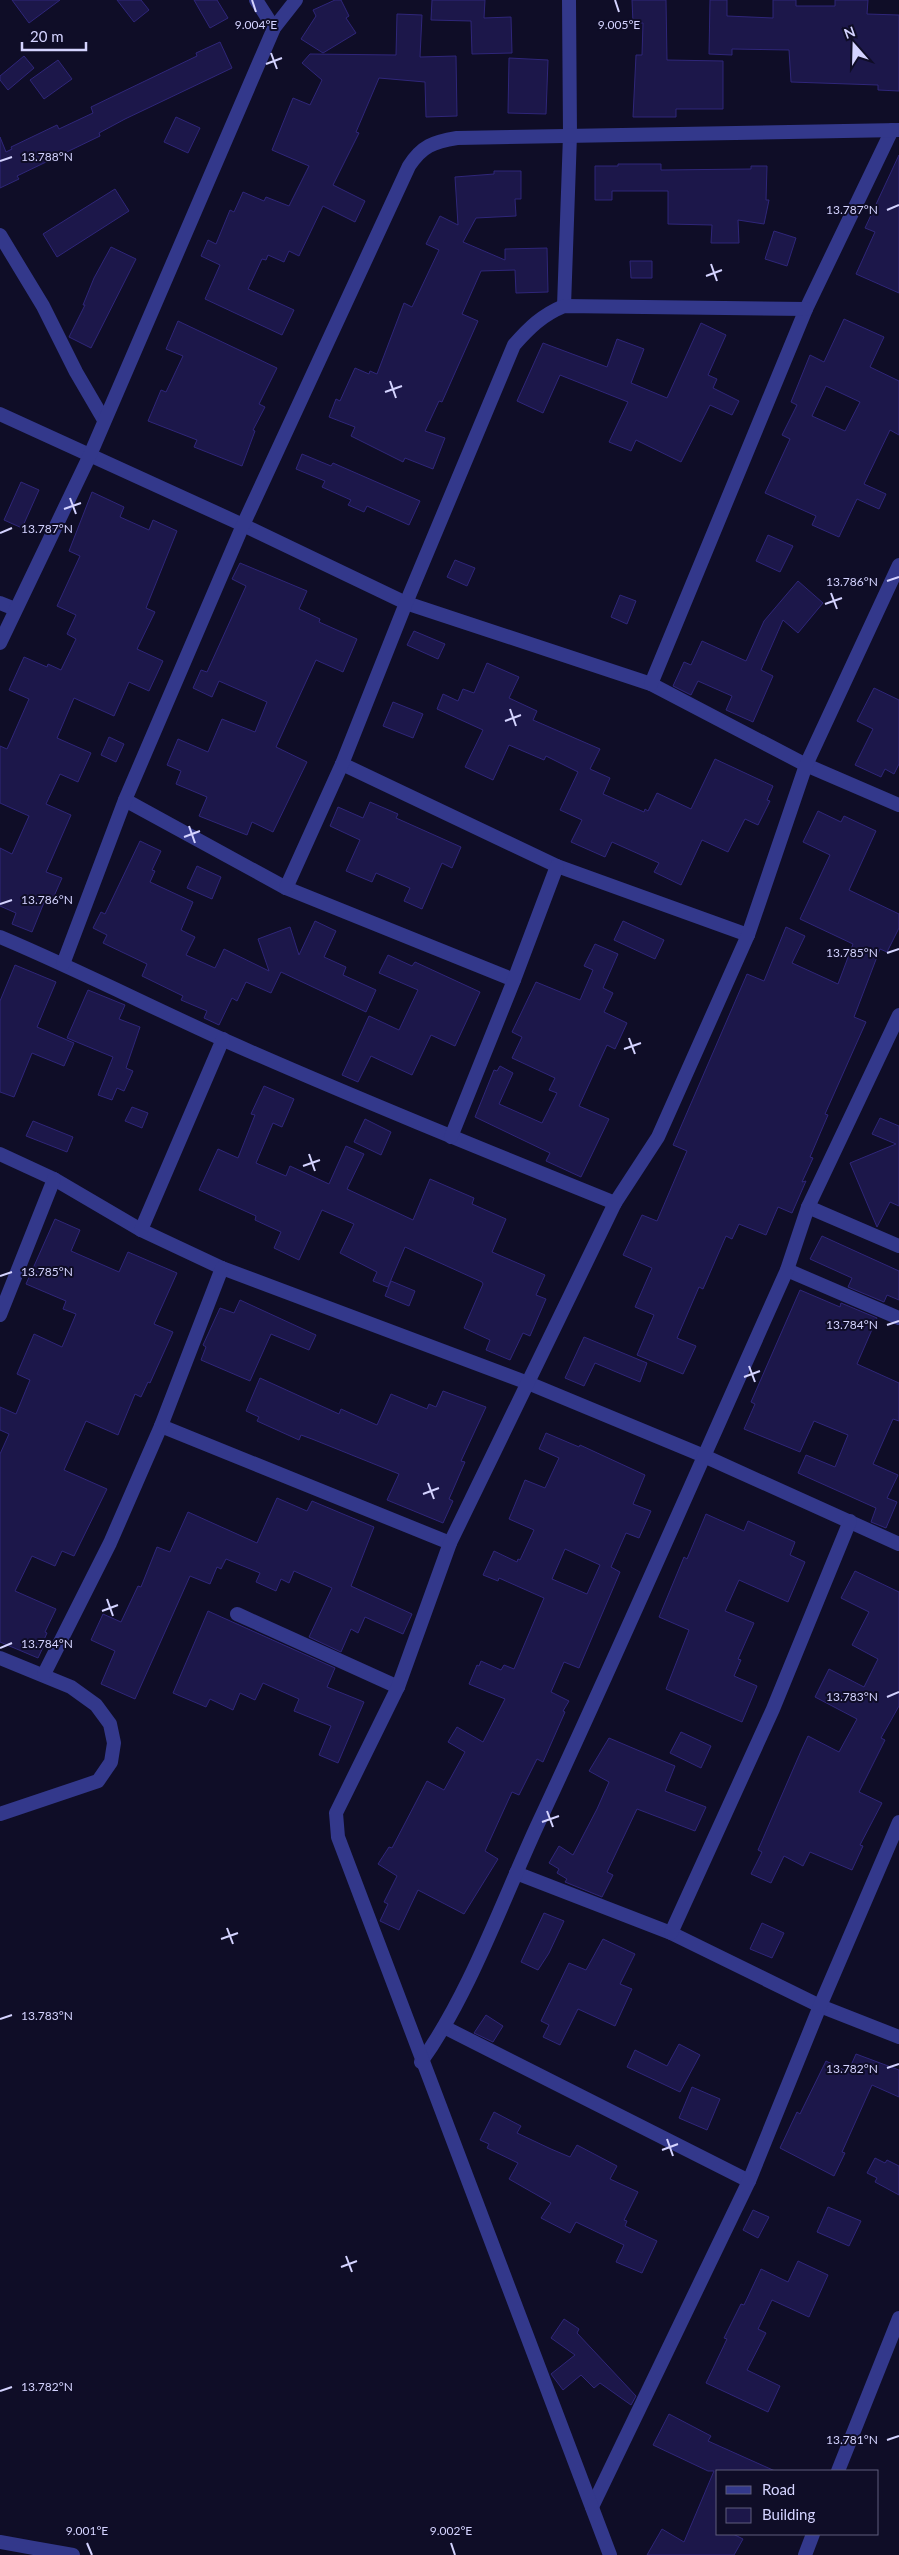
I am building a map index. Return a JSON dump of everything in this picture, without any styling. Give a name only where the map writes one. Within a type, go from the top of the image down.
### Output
[{"type":"street","points":[[256,0],[274,28]]},
{"type":"street","points":[[0,643],[90,455],[274,28],[296,0]]},
{"type":"street","points":[[564,306],[570,135],[570,0]]},
{"type":"street","points":[[63,964],[125,800],[243,525],[409,166],[418,152],[436,142],[457,138],[895,130],[806,309],[651,684]]},
{"type":"street","points":[[0,235],[43,306],[76,372],[104,420]]},
{"type":"street","points":[[286,888],[342,764],[406,603],[514,345],[531,325],[548,313],[564,306],[806,309]]},
{"type":"street","points":[[0,414],[243,525],[406,603],[651,684],[806,766],[899,805]]},
{"type":"street","points":[[610,2555],[421,2062],[338,1837],[335,1822],[336,1813],[398,1687],[450,1543],[615,1203],[658,1137],[748,935],[806,766],[899,565]]},
{"type":"street","points":[[0,603],[15,609]]},
{"type":"street","points":[[342,764],[557,866],[748,935]]},
{"type":"street","points":[[125,800],[286,888],[514,980]]},
{"type":"street","points":[[451,1137],[557,866]]},
{"type":"street","points":[[0,937],[63,964],[223,1040],[451,1137],[615,1203]]},
{"type":"street","points":[[421,2062],[444,2028],[613,1664],[787,1270],[808,1206],[899,1015]]},
{"type":"street","points":[[140,1230],[223,1040]]},
{"type":"street","points":[[0,1154],[54,1179],[140,1230],[222,1268],[528,1383],[704,1456],[899,1544]]},
{"type":"street","points":[[0,1315],[54,1179]]},
{"type":"street","points":[[808,1206],[899,1246]]},
{"type":"street","points":[[44,1674],[110,1543],[161,1426],[222,1268]]},
{"type":"street","points":[[787,1270],[899,1318]]},
{"type":"street","points":[[161,1426],[450,1543]]},
{"type":"street","points":[[671,1933],[772,1708],[850,1521]]},
{"type":"street","points":[[237,1614],[398,1687]]},
{"type":"street","points":[[0,1658],[44,1674],[71,1688],[96,1705],[110,1724],[114,1743],[111,1762],[98,1781],[0,1814]]},
{"type":"street","points":[[592,2507],[749,2180],[820,2006],[899,1822]]},
{"type":"street","points":[[516,1873],[671,1933],[820,2006],[899,2037]]},
{"type":"street","points":[[444,2028],[749,2180]]},
{"type":"street","points":[[838,2470],[899,2318]]},
{"type":"street","points":[[805,2555],[813,2535]]},
{"type":"street","points":[[0,2542],[73,2555]]},
{"type":"building","points":[[12,0],[60,0],[29,23]]},
{"type":"building","points":[[117,0],[141,0],[149,10],[134,22]]},
{"type":"building","points":[[194,0],[217,0],[228,18],[210,28]]},
{"type":"building","points":[[335,0],[341,0],[349,16],[346,18],[356,33],[323,53],[301,39],[316,16],[313,10]]},
{"type":"building","points":[[432,0],[485,0],[484,18],[511,17],[512,53],[472,54],[471,21],[431,20]]},
{"type":"building","points":[[632,0],[666,0],[667,60],[723,61],[723,109],[676,109],[676,117],[633,117],[636,55],[642,55],[643,23],[633,23]]},
{"type":"building","points":[[710,0],[727,0],[727,16],[773,18],[773,0],[796,0],[796,6],[835,6],[835,0],[868,0],[867,14],[899,15],[899,91],[878,90],[878,85],[791,82],[789,50],[732,49],[732,55],[709,54]]},
{"type":"building","points":[[397,14],[422,15],[420,57],[456,56],[457,116],[426,117],[425,82],[379,78],[356,132],[359,133],[333,185],[365,201],[355,222],[323,206],[299,256],[289,251],[284,262],[268,255],[266,260],[262,259],[248,289],[294,310],[282,335],[205,299],[220,265],[201,256],[208,240],[216,244],[230,210],[234,212],[243,192],[264,201],[266,197],[289,206],[309,166],[272,150],[293,98],[310,105],[322,80],[302,63],[310,54],[396,55]]},
{"type":"building","points":[[220,42],[232,68],[125,119],[99,133],[100,136],[17,176],[19,179],[0,188],[0,137],[6,152],[12,149],[11,147],[57,125],[59,129],[93,113],[91,107],[197,56],[196,53]]},
{"type":"building","points":[[24,56],[34,68],[8,90],[0,80],[0,76]]},
{"type":"building","points":[[509,58],[548,60],[546,114],[508,113]]},
{"type":"building","points":[[58,60],[72,79],[44,99],[30,80]]},
{"type":"building","points":[[176,117],[200,128],[188,153],[164,142]]},
{"type":"building","points":[[899,155],[899,293],[856,274],[875,232],[865,228]]},
{"type":"building","points":[[618,164],[661,164],[661,170],[751,169],[751,166],[767,166],[766,200],[769,200],[764,224],[738,220],[739,243],[711,243],[712,225],[668,224],[668,191],[612,191],[612,200],[595,200],[595,166],[618,166]]},
{"type":"building","points":[[494,171],[521,171],[521,199],[515,199],[516,216],[476,218],[463,242],[505,260],[505,249],[547,248],[548,292],[516,293],[515,270],[481,271],[462,314],[478,321],[442,402],[439,401],[425,431],[445,438],[433,469],[405,458],[403,462],[351,436],[355,427],[329,417],[336,399],[340,401],[355,368],[369,374],[370,371],[377,374],[404,303],[412,307],[439,250],[426,244],[440,216],[458,225],[455,177],[494,174]]},
{"type":"building","points":[[115,189],[129,211],[57,257],[43,234]]},
{"type":"building","points":[[774,231],[796,238],[787,266],[765,259]]},
{"type":"building","points":[[111,247],[136,259],[91,348],[69,337],[85,305],[83,305],[94,278]]},
{"type":"building","points":[[630,261],[652,261],[652,278],[631,278]]},
{"type":"building","points":[[844,319],[884,337],[870,367],[899,381],[899,435],[890,430],[864,484],[886,494],[879,509],[857,499],[839,537],[812,525],[816,516],[765,493],[790,439],[782,435],[797,405],[791,402],[810,355],[824,362]],"holes":[[[826,386],[860,402],[845,431],[812,416]]]},
{"type":"building","points":[[178,321],[277,368],[259,404],[265,407],[253,430],[255,431],[242,466],[194,447],[197,440],[148,421],[161,390],[166,392],[183,356],[166,349]]},
{"type":"building","points":[[701,323],[726,335],[708,375],[717,379],[713,388],[739,401],[732,415],[710,405],[681,462],[636,440],[631,451],[609,442],[628,402],[560,375],[543,413],[517,401],[543,343],[607,367],[617,339],[644,349],[631,383],[667,398]]},
{"type":"building","points":[[302,454],[331,466],[333,463],[420,501],[409,525],[367,506],[364,512],[348,505],[351,500],[322,487],[325,481],[296,469]]},
{"type":"building","points":[[21,482],[39,490],[22,528],[4,520]]},
{"type":"building","points":[[92,492],[124,507],[120,517],[149,530],[153,520],[177,531],[146,608],[155,612],[137,649],[163,661],[149,691],[129,682],[114,716],[74,698],[57,738],[91,753],[78,782],[60,774],[46,804],[71,815],[46,872],[62,878],[51,903],[45,900],[32,932],[12,924],[16,913],[0,906],[0,848],[12,854],[29,816],[0,803],[0,746],[7,749],[29,699],[9,690],[24,657],[47,667],[48,664],[61,670],[76,639],[67,634],[76,615],[57,606],[80,556],[69,551]]},
{"type":"building","points":[[768,535],[793,546],[780,572],[756,561]]},
{"type":"building","points":[[455,560],[475,568],[467,586],[447,577]]},
{"type":"building","points":[[240,563],[307,591],[299,609],[320,619],[319,622],[357,639],[343,672],[316,660],[276,747],[307,762],[273,832],[252,822],[247,835],[199,816],[207,797],[176,784],[181,771],[167,765],[178,739],[208,752],[222,719],[255,732],[267,702],[219,681],[212,697],[193,688],[201,670],[207,672],[246,586],[232,579]]},
{"type":"building","points":[[798,581],[823,603],[798,633],[783,620],[761,670],[773,676],[753,722],[726,710],[732,696],[698,681],[691,695],[673,686],[684,662],[691,665],[702,641],[746,661],[764,621]]},
{"type":"building","points":[[620,595],[636,601],[627,624],[611,617]]},
{"type":"building","points":[[414,631],[445,644],[438,659],[407,645]]},
{"type":"building","points":[[487,663],[519,677],[509,698],[537,711],[533,720],[600,749],[590,769],[610,778],[603,794],[644,812],[645,809],[648,811],[657,793],[691,809],[715,759],[773,786],[767,800],[770,801],[758,825],[745,819],[728,852],[702,840],[681,885],[654,872],[659,863],[612,842],[605,857],[571,842],[582,820],[560,810],[578,772],[546,756],[544,760],[509,745],[493,780],[465,767],[483,730],[437,709],[443,694],[458,701],[463,689],[474,693]]},
{"type":"building","points":[[874,688],[899,700],[899,764],[894,774],[885,769],[881,777],[855,765],[873,729],[857,721]]},
{"type":"building","points":[[393,702],[423,714],[413,738],[383,726]]},
{"type":"building","points":[[109,737],[124,744],[116,762],[101,755]]},
{"type":"building","points":[[370,802],[398,814],[396,818],[461,847],[452,868],[442,863],[422,909],[404,901],[410,888],[376,873],[372,882],[346,871],[360,840],[330,826],[338,807],[363,818]]},
{"type":"building","points":[[818,811],[841,822],[844,816],[876,831],[849,890],[899,914],[899,928],[887,952],[880,949],[854,1017],[866,1022],[825,1114],[828,1115],[810,1157],[813,1158],[802,1182],[806,1181],[792,1213],[778,1207],[766,1235],[739,1224],[732,1239],[726,1236],[703,1289],[699,1287],[677,1338],[696,1346],[683,1374],[637,1355],[654,1315],[635,1307],[652,1268],[623,1255],[642,1215],[657,1221],[687,1151],[673,1145],[747,974],[764,981],[786,927],[805,936],[792,963],[838,984],[853,944],[800,919],[830,855],[803,842]]},
{"type":"building","points":[[140,841],[161,851],[152,870],[155,871],[150,882],[193,902],[181,930],[195,937],[186,955],[215,968],[224,949],[269,971],[258,939],[290,927],[299,955],[315,921],[336,931],[324,957],[346,967],[343,975],[376,990],[366,1012],[281,972],[271,993],[246,982],[237,1001],[232,998],[219,1025],[204,1018],[207,1011],[181,1000],[183,996],[142,976],[147,964],[103,943],[107,935],[93,928],[101,912],[105,914]]},
{"type":"building","points":[[197,866],[221,877],[212,899],[187,888]]},
{"type":"building","points":[[623,921],[664,940],[655,959],[614,940]]},
{"type":"building","points":[[595,944],[618,954],[603,988],[613,993],[604,1012],[627,1023],[615,1049],[607,1045],[579,1106],[609,1119],[581,1177],[546,1161],[550,1153],[475,1117],[494,1070],[497,1071],[500,1066],[513,1073],[499,1104],[542,1123],[557,1093],[549,1090],[555,1078],[512,1058],[522,1037],[512,1032],[536,982],[580,1000],[593,970],[584,966]]},
{"type":"building","points":[[388,955],[412,966],[415,962],[480,992],[455,1046],[431,1035],[412,1075],[371,1056],[358,1082],[342,1075],[369,1016],[399,1030],[418,990],[379,973]]},
{"type":"building","points":[[15,965],[56,982],[37,1027],[74,1043],[64,1066],[32,1053],[14,1097],[0,1092],[0,1001]]},
{"type":"building","points":[[88,990],[125,1005],[119,1019],[140,1027],[126,1068],[133,1071],[124,1091],[117,1088],[112,1100],[98,1095],[113,1057],[67,1038]]},
{"type":"building","points":[[264,1086],[294,1099],[282,1127],[273,1123],[256,1163],[286,1176],[290,1166],[329,1184],[346,1146],[364,1154],[347,1189],[413,1220],[430,1179],[474,1198],[472,1204],[506,1219],[492,1252],[545,1275],[536,1295],[546,1299],[530,1336],[523,1333],[510,1360],[486,1350],[490,1340],[464,1328],[483,1284],[482,1282],[405,1247],[388,1287],[373,1281],[377,1272],[340,1253],[354,1224],[322,1210],[299,1260],[274,1248],[281,1232],[255,1220],[256,1216],[199,1190],[218,1149],[238,1158],[255,1115],[251,1114]]},
{"type":"building","points":[[132,1107],[148,1113],[142,1128],[125,1121]]},
{"type":"building","points":[[880,1118],[899,1126],[899,1206],[890,1202],[877,1227],[850,1163],[896,1144],[872,1134]]},
{"type":"building","points":[[365,1119],[391,1132],[381,1155],[354,1142]]},
{"type":"building","points":[[33,1121],[73,1137],[67,1152],[26,1136]]},
{"type":"building","points":[[55,1219],[80,1230],[71,1251],[119,1272],[128,1252],[177,1273],[154,1324],[173,1332],[150,1383],[148,1382],[141,1397],[135,1394],[118,1435],[86,1421],[64,1470],[107,1489],[74,1556],[62,1551],[55,1566],[32,1556],[15,1591],[56,1609],[45,1632],[47,1633],[43,1642],[45,1643],[38,1658],[0,1642],[0,1454],[9,1434],[0,1430],[0,1407],[16,1414],[30,1380],[17,1374],[34,1334],[62,1347],[76,1314],[63,1309],[66,1301],[26,1284]]},
{"type":"building","points":[[822,1236],[899,1271],[899,1300],[887,1295],[884,1302],[848,1287],[852,1278],[810,1259]]},
{"type":"building","points":[[391,1281],[415,1291],[409,1306],[385,1296]]},
{"type":"building","points":[[800,1290],[840,1307],[841,1303],[877,1318],[857,1364],[899,1383],[899,1421],[893,1419],[873,1464],[898,1475],[887,1498],[897,1502],[886,1528],[871,1522],[876,1508],[798,1473],[806,1455],[835,1467],[848,1435],[814,1421],[800,1452],[744,1429],[755,1404],[751,1402]]},
{"type":"building","points":[[240,1300],[316,1335],[309,1350],[271,1334],[250,1381],[201,1360],[206,1347],[203,1345],[220,1308],[234,1313]]},
{"type":"building","points":[[584,1337],[647,1363],[640,1382],[595,1363],[584,1386],[565,1378]]},
{"type":"building","points":[[260,1378],[339,1414],[341,1409],[377,1425],[391,1394],[427,1409],[429,1404],[436,1407],[443,1391],[486,1407],[461,1461],[465,1462],[449,1499],[453,1501],[443,1523],[387,1500],[399,1474],[301,1435],[299,1440],[257,1421],[259,1417],[246,1411]]},
{"type":"building","points":[[546,1433],[579,1447],[580,1445],[645,1475],[633,1504],[651,1511],[639,1538],[626,1533],[611,1567],[620,1572],[579,1668],[564,1662],[551,1692],[569,1701],[563,1711],[565,1712],[543,1762],[537,1759],[519,1795],[512,1792],[485,1851],[498,1859],[464,1914],[418,1890],[399,1930],[380,1921],[388,1904],[384,1902],[397,1876],[378,1864],[389,1847],[392,1848],[427,1781],[444,1790],[465,1752],[448,1742],[457,1727],[483,1742],[505,1699],[469,1684],[477,1665],[479,1666],[481,1661],[501,1670],[504,1665],[514,1669],[544,1598],[499,1578],[498,1581],[483,1575],[494,1551],[517,1562],[518,1559],[520,1560],[534,1530],[509,1519],[525,1480],[545,1488],[559,1458],[539,1449]],"holes":[[[565,1549],[600,1565],[587,1594],[552,1579]]]},
{"type":"building","points":[[277,1498],[307,1511],[312,1501],[374,1527],[351,1586],[412,1614],[403,1634],[365,1617],[358,1633],[351,1629],[341,1652],[309,1637],[332,1588],[294,1571],[289,1583],[281,1579],[276,1591],[256,1582],[260,1573],[226,1559],[221,1569],[217,1567],[210,1584],[190,1576],[135,1699],[101,1684],[115,1651],[91,1640],[103,1614],[121,1622],[138,1586],[141,1587],[157,1547],[170,1552],[188,1512],[257,1543]]},
{"type":"building","points":[[706,1514],[744,1531],[748,1521],[795,1542],[790,1555],[805,1562],[788,1602],[739,1580],[725,1611],[754,1623],[738,1659],[741,1660],[734,1676],[757,1686],[742,1722],[666,1689],[689,1630],[659,1617],[684,1557],[687,1559]]},
{"type":"building","points":[[855,1571],[899,1592],[899,1706],[881,1738],[885,1740],[859,1792],[882,1803],[860,1845],[863,1846],[852,1870],[810,1852],[803,1866],[784,1856],[771,1883],[751,1874],[762,1852],[758,1850],[808,1736],[839,1752],[857,1719],[815,1697],[829,1669],[864,1687],[878,1659],[852,1645],[869,1612],[841,1598]]},
{"type":"building","points":[[208,1611],[335,1668],[327,1687],[364,1702],[338,1763],[319,1755],[331,1726],[294,1711],[299,1699],[263,1683],[255,1700],[240,1693],[233,1710],[210,1699],[206,1707],[173,1693]]},
{"type":"building","points":[[681,1732],[711,1746],[701,1768],[670,1753]]},
{"type":"building","points":[[609,1738],[675,1766],[665,1791],[706,1807],[695,1831],[637,1809],[607,1872],[613,1875],[602,1897],[565,1882],[567,1879],[557,1873],[559,1869],[549,1863],[559,1846],[573,1855],[597,1809],[609,1782],[589,1771]]},
{"type":"building","points":[[544,1913],[564,1921],[549,1953],[538,1970],[521,1962]]},
{"type":"building","points":[[762,1923],[784,1933],[772,1958],[750,1949]]},
{"type":"building","points":[[603,1939],[635,1954],[620,1984],[632,1989],[615,2026],[578,2009],[560,2045],[543,2037],[549,2025],[541,2021],[569,1963],[586,1970]]},
{"type":"building","points":[[486,2015],[503,2026],[493,2042],[474,2033]]},
{"type":"building","points":[[679,2044],[700,2055],[680,2092],[627,2067],[635,2050],[667,2066]]},
{"type":"building","points":[[856,2054],[899,2070],[899,2097],[872,2085],[842,2152],[845,2153],[834,2176],[780,2148],[797,2112],[800,2114],[826,2061],[848,2072]]},
{"type":"building","points":[[692,2087],[720,2099],[707,2130],[679,2118]]},
{"type":"building","points":[[494,2112],[521,2126],[517,2133],[551,2149],[570,2157],[577,2145],[617,2166],[610,2179],[638,2192],[624,2220],[627,2221],[625,2226],[657,2241],[642,2273],[616,2262],[624,2245],[576,2222],[570,2233],[541,2218],[551,2203],[509,2179],[518,2163],[487,2148],[489,2144],[480,2140]]},
{"type":"building","points":[[875,2158],[885,2163],[887,2160],[899,2166],[899,2195],[875,2182],[877,2178],[867,2173]]},
{"type":"building","points":[[828,2207],[861,2221],[849,2246],[817,2232]]},
{"type":"building","points":[[753,2210],[769,2217],[758,2238],[743,2230]]},
{"type":"building","points":[[798,2261],[828,2275],[809,2317],[772,2300],[758,2329],[766,2333],[747,2370],[780,2386],[768,2412],[706,2383],[727,2339],[724,2338],[741,2304],[744,2305],[761,2269],[788,2282]]},
{"type":"building","points":[[564,2319],[579,2329],[577,2333],[636,2396],[631,2405],[600,2383],[594,2388],[581,2375],[563,2390],[551,2374],[575,2355],[551,2338]]},
{"type":"building","points":[[669,2414],[711,2436],[708,2441],[773,2470],[716,2470],[716,2535],[735,2535],[743,2539],[734,2555],[647,2555],[662,2529],[684,2542],[714,2471],[708,2471],[653,2445]]}]
